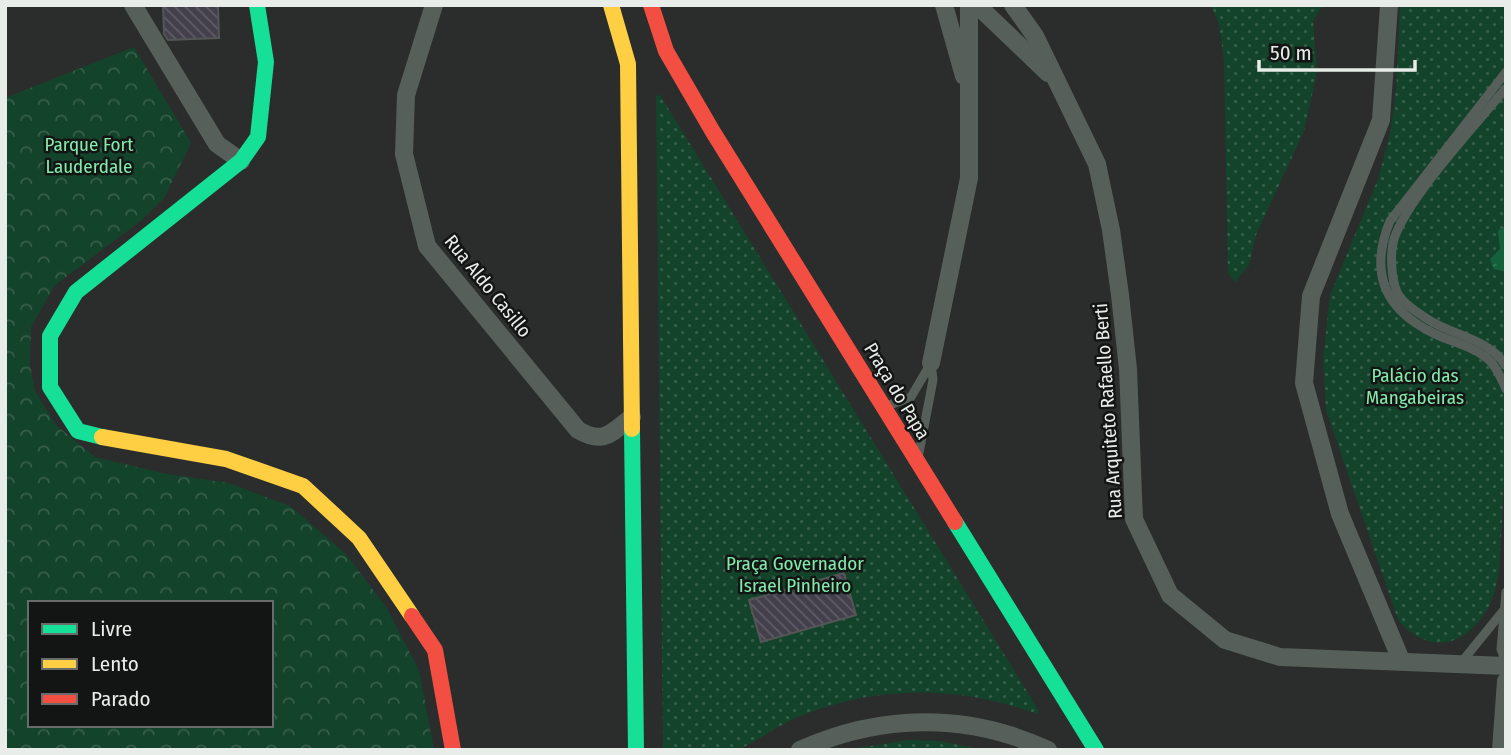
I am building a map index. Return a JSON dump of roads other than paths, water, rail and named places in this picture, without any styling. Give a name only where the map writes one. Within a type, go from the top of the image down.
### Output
[{"type":"street","points":[[133,5],[217,144],[242,161]]},
{"type":"street","points":[[257,5],[266,62],[258,137],[242,161],[76,292],[50,336],[50,387],[78,431],[137,445],[226,459],[303,486],[359,538],[435,650],[453,750]]},
{"type":"street","name":"Rua Aldo Casillo","points":[[434,5],[406,95],[404,154],[427,246],[578,430],[593,438],[606,436],[632,417]]},
{"type":"street","points":[[611,5],[647,57]]},
{"type":"street","points":[[636,750],[632,417],[651,5]]},
{"type":"street","points":[[944,5],[970,96]]},
{"type":"street","points":[[931,363],[969,178],[969,5]]},
{"type":"street","name":"Rua Arquiteto Rafaello Berti","points":[[977,5],[1059,83]]},
{"type":"street","name":"Rua Arquiteto Rafaello Berti","points":[[1013,5],[1035,36],[1097,164],[1111,230],[1128,369],[1134,519],[1170,595],[1225,640],[1280,657],[1506,665]]},
{"type":"street","points":[[1389,5],[1381,120],[1311,296],[1304,383],[1340,514],[1401,660]]},
{"type":"street","name":"Praça do Papa","points":[[647,57],[713,132],[1096,750]]},
{"type":"street","points":[[1501,750],[1506,681]]},
{"type":"street","points":[[800,750],[835,734],[876,724],[916,721],[952,724],[998,734],[1048,750]]},
{"type":"lane","points":[[1506,72],[1390,221],[1381,251],[1384,291],[1393,305],[1430,332],[1489,359],[1506,389]]},
{"type":"lane","points":[[1506,88],[1413,205],[1394,240],[1393,273],[1396,290],[1414,310],[1442,328],[1485,346],[1506,366]]},
{"type":"lane","points":[[882,408],[911,397],[931,363]]},
{"type":"lane","points":[[920,469],[919,443],[933,380],[931,363]]},
{"type":"lane","points":[[1506,593],[1501,649],[1506,665]]},
{"type":"lane","points":[[1460,664],[1504,611]]},
{"type":"water","points":[[1506,225],[1506,272],[1494,269],[1490,259],[1500,249],[1498,231]]},
{"type":"park label","name":"Parque Fort Lauderdale","points":[[89,155]]},
{"type":"park label","name":"Palácio das Mangabeiras","points":[[1415,386]]},
{"type":"park label","name":"Praça Governador Israel Pinheiro","points":[[795,574]]}]
